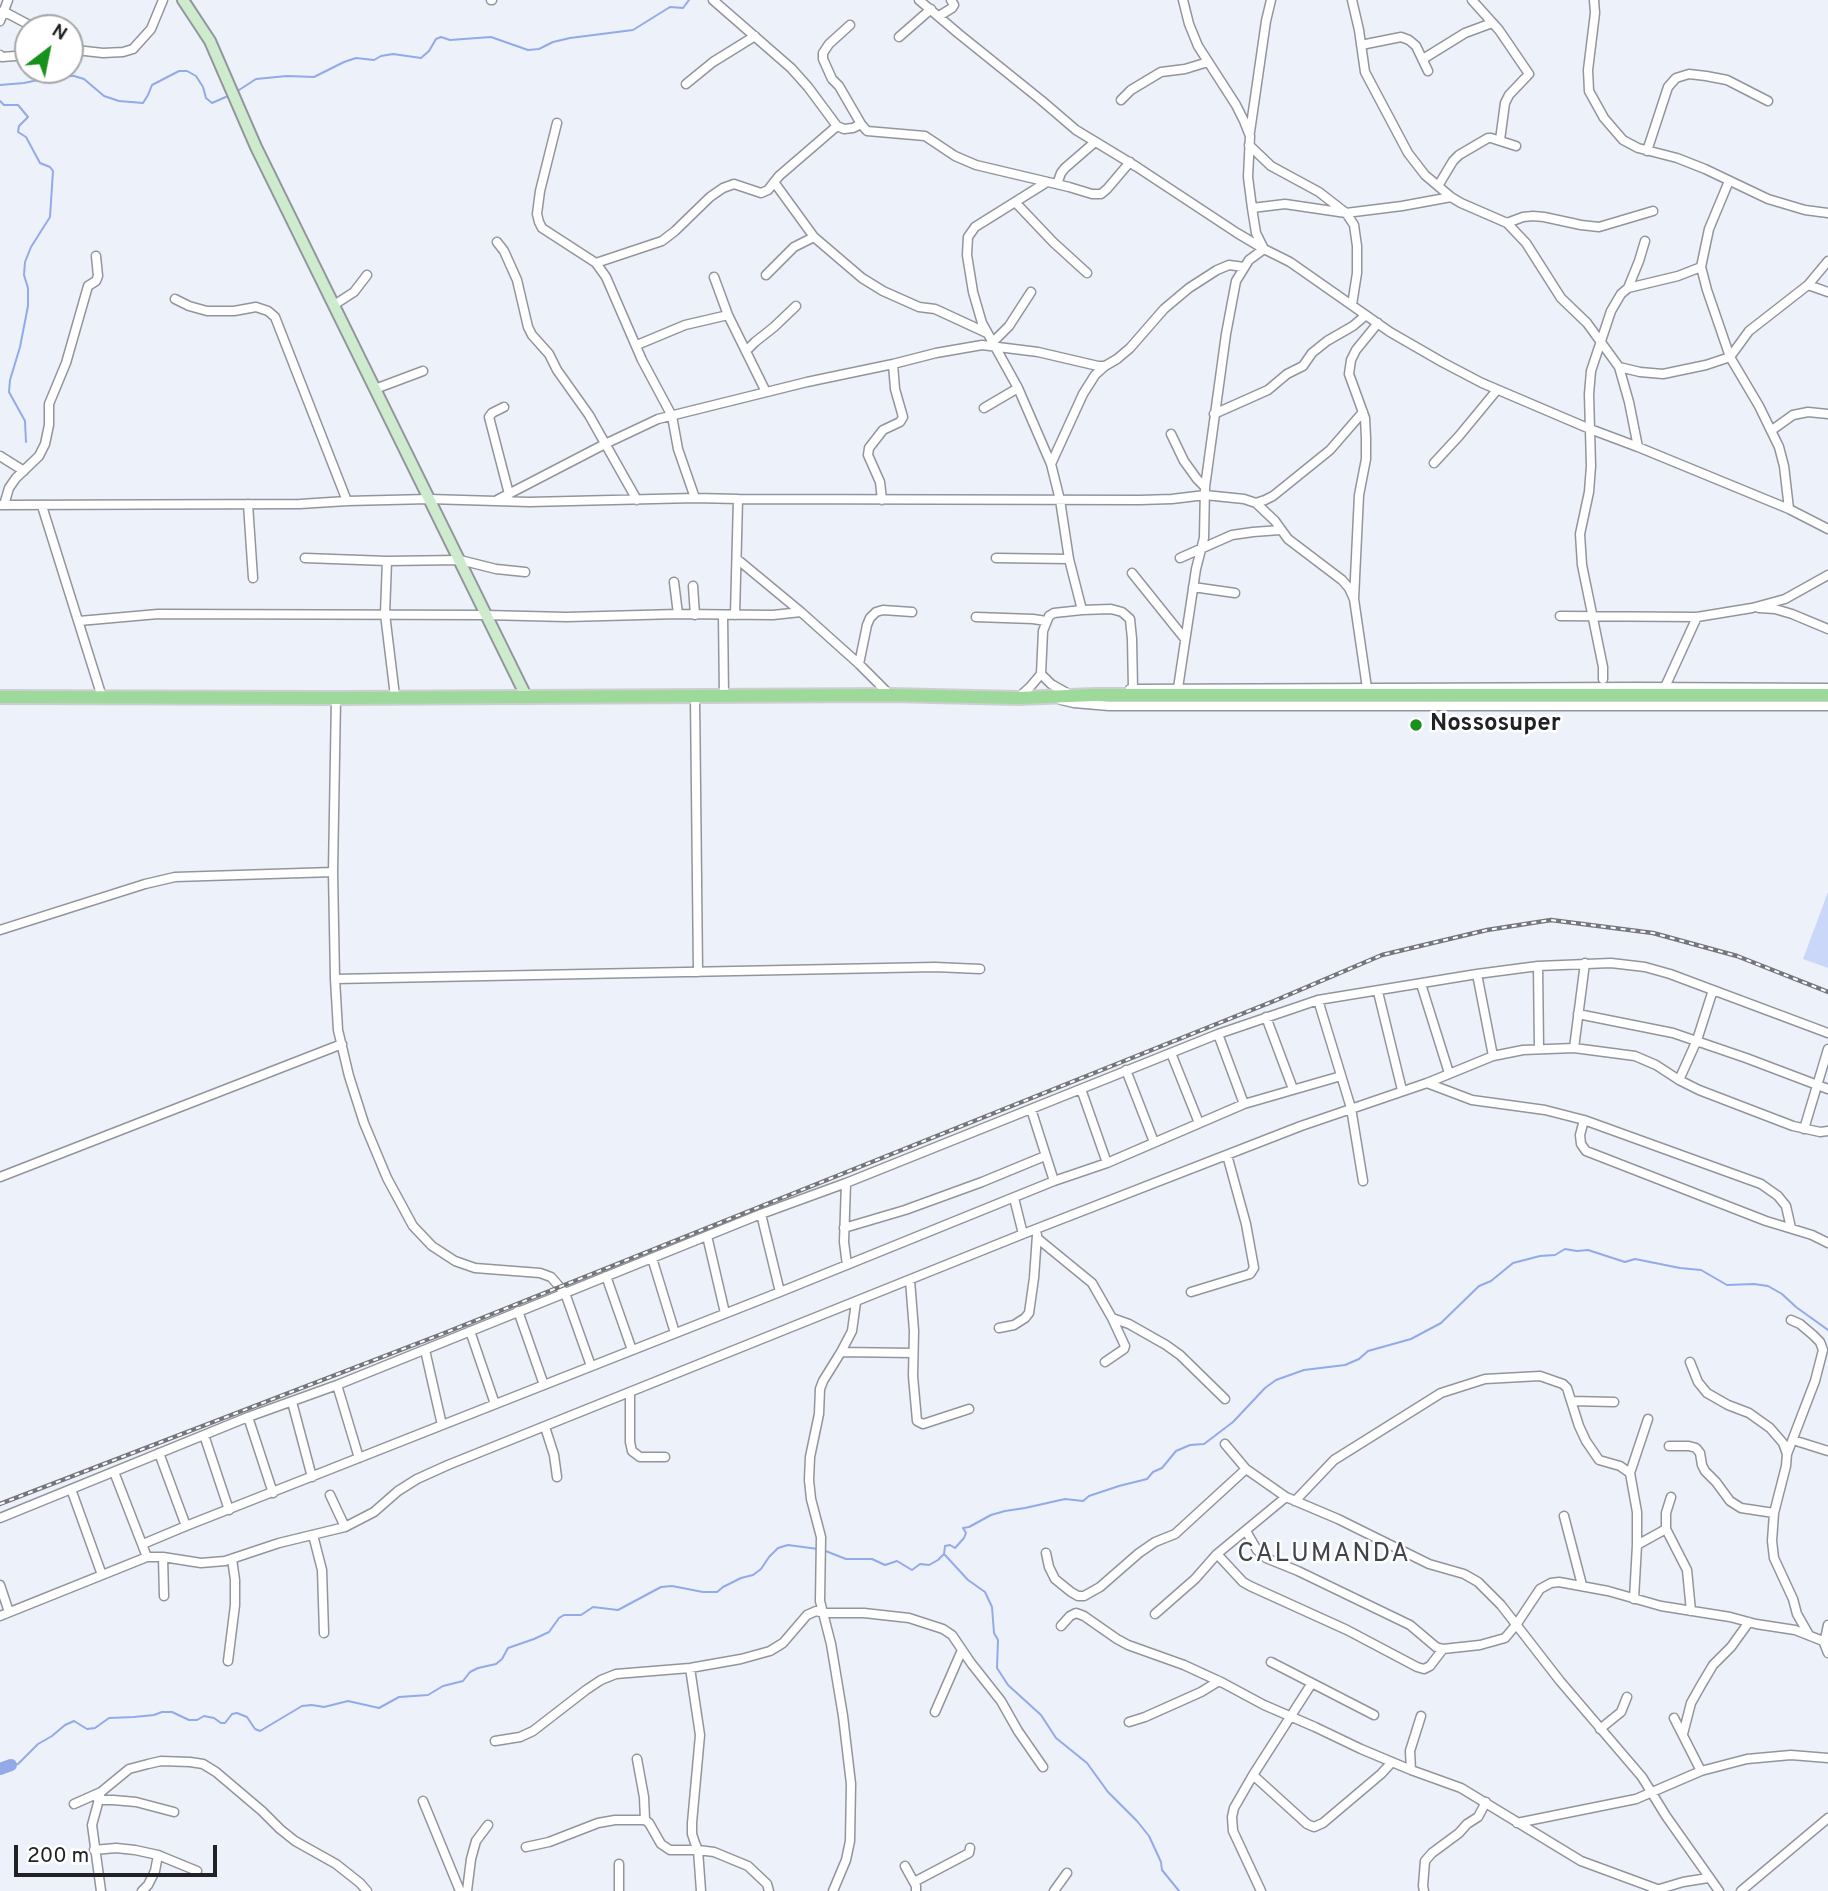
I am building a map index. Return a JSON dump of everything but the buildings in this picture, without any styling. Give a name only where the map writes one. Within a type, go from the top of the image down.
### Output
[{"type":"main road","points":[[0,696],[336,698],[890,695],[1018,698],[1061,695],[1828,695]]},
{"type":"street","points":[[0,21],[8,0]]},
{"type":"street","points":[[84,51],[103,53],[133,49],[151,29],[163,0]]},
{"type":"street","points":[[183,0],[210,41],[256,146],[526,696]]},
{"type":"street","points":[[713,0],[791,68],[837,126],[844,130],[861,124]]},
{"type":"street","points":[[919,0],[1076,130],[1130,162],[1237,233],[1290,262],[1378,323],[1442,362],[1497,390],[1789,509],[1828,529]]},
{"type":"street","points":[[939,16],[952,8],[954,5],[951,0]]},
{"type":"street","points":[[1183,0],[1198,46],[1236,105],[1250,141],[1271,166],[1319,192],[1346,213],[1354,225],[1357,273],[1352,305]]},
{"type":"street","points":[[1264,249],[1256,233],[1248,177],[1250,141],[1271,0]]},
{"type":"street","points":[[1352,0],[1356,9],[1369,83],[1408,153],[1425,175],[1451,197],[1507,223],[1526,243],[1561,298],[1587,323],[1619,367],[1628,394],[1638,447]]},
{"type":"street","points":[[1472,0],[1529,74],[1505,103],[1500,140]]},
{"type":"street","points":[[1594,0],[1595,13],[1588,69],[1589,91],[1605,118],[1623,140],[1638,148],[1677,158],[1705,169],[1768,200],[1828,213]]},
{"type":"street","points":[[899,37],[931,9]]},
{"type":"street","points":[[4,11],[14,16]]},
{"type":"street","points":[[1423,59],[1454,38],[1492,23]]},
{"type":"street","points":[[850,25],[829,44],[823,53],[823,59],[832,79],[867,131],[925,136],[955,156],[976,165],[1092,194],[1101,194],[1130,162]]},
{"type":"street","points":[[686,84],[713,62],[755,36]]},
{"type":"street","points":[[1361,45],[1401,37],[1409,40],[1416,46],[1428,71]]},
{"type":"street","points":[[1121,100],[1131,90],[1161,72],[1208,62]]},
{"type":"street","points":[[1647,151],[1668,87],[1676,78],[1689,74],[1727,80],[1768,102]]},
{"type":"street","points":[[557,123],[540,191],[537,214],[542,228],[596,263],[606,277],[642,360],[672,416],[678,449],[695,498]]},
{"type":"street","points":[[596,263],[662,241],[723,188],[734,184],[761,193],[768,191],[774,182],[837,126]]},
{"type":"street","points":[[1438,186],[1459,155],[1488,138],[1516,146]]},
{"type":"street","points":[[1057,184],[1065,168],[1095,142]]},
{"type":"street","points":[[1729,180],[1709,229],[1701,267],[1706,290],[1730,357],[1772,430],[1784,466],[1789,509]]},
{"type":"street","points":[[774,182],[814,237],[862,278],[919,307],[936,309],[987,332]]},
{"type":"street","points":[[1046,182],[975,228],[968,237],[967,255],[973,292],[982,323],[1018,387],[1051,464],[1060,500],[1069,559],[1083,610]]},
{"type":"street","points":[[1252,208],[1285,204],[1346,213],[1451,197]]},
{"type":"street","points":[[1015,202],[1052,242],[1087,273]]},
{"type":"street","points":[[1507,223],[1533,216],[1599,227],[1653,211]]},
{"type":"street","points":[[766,275],[794,247],[814,237]]},
{"type":"street","points":[[1602,679],[1603,667],[1582,565],[1580,534],[1589,492],[1591,371],[1611,311],[1628,288],[1645,240]]},
{"type":"street","points":[[497,242],[517,280],[532,335],[550,354],[557,370],[589,415],[637,499]]},
{"type":"street","points":[[1178,688],[1193,587],[1204,538],[1205,491],[1213,414],[1236,281],[1249,260],[1264,249]]},
{"type":"street","points":[[96,256],[98,276],[96,281],[88,286],[66,363],[49,404],[45,444],[39,457],[16,478],[2,505],[300,504],[429,499],[495,502],[695,498],[1172,499],[1205,491],[1256,503],[1275,521],[1288,539],[1342,580],[1354,599]]},
{"type":"street","points":[[1619,367],[1663,374],[1730,357],[1749,331],[1808,285],[1828,261]]},
{"type":"street","points":[[1051,464],[1083,394],[1095,375],[1130,348],[1164,309],[1189,288],[1230,265],[1244,267]]},
{"type":"street","points":[[1628,288],[1678,276],[1701,267]]},
{"type":"street","points":[[334,305],[354,292],[367,275]]},
{"type":"street","points":[[714,277],[728,315],[766,392]]},
{"type":"street","points":[[1808,285],[1828,292]]},
{"type":"street","points":[[994,344],[1031,292]]},
{"type":"street","points":[[175,299],[207,311],[234,312],[256,307],[275,317],[347,501]]},
{"type":"street","points":[[746,351],[796,306]]},
{"type":"street","points":[[637,345],[685,324],[728,315]]},
{"type":"street","points":[[1213,414],[1268,390],[1287,374],[1303,366],[1312,353],[1327,341],[1366,315]]},
{"type":"street","points":[[1367,688],[1354,599],[1359,495],[1366,459],[1365,418],[1349,374],[1351,360],[1356,351],[1378,323]]},
{"type":"street","points":[[495,502],[658,419],[966,346],[994,344],[1105,366]]},
{"type":"street","points":[[882,499],[880,482],[869,455],[869,448],[883,430],[900,422],[903,416],[895,389],[894,364]]},
{"type":"street","points":[[375,389],[423,371]]},
{"type":"street","points":[[984,408],[1018,387]]},
{"type":"street","points":[[1434,463],[1497,390]]},
{"type":"street","points":[[504,407],[489,417],[509,494]]},
{"type":"street","points":[[1256,503],[1273,496],[1330,450],[1363,412]]},
{"type":"street","points":[[1772,430],[1793,415],[1808,412],[1828,414]]},
{"type":"street","points":[[1171,434],[1184,461],[1205,491]]},
{"type":"street","points":[[0,456],[24,471]]},
{"type":"street","points":[[734,615],[738,499]]},
{"type":"street","points":[[248,504],[253,578]]},
{"type":"street","points":[[42,506],[102,697]]},
{"type":"street","points":[[1180,558],[1232,535],[1280,530]]},
{"type":"street","points":[[304,558],[460,560],[496,569],[525,572]]},
{"type":"street","points":[[996,558],[1069,559]]},
{"type":"street","points":[[737,559],[801,612],[890,695]]},
{"type":"street","points":[[387,561],[385,614],[395,696]]},
{"type":"street","points":[[1132,573],[1185,639]]},
{"type":"street","points":[[1560,616],[1697,617],[1752,608],[1785,598],[1828,575]]},
{"type":"street","points":[[674,582],[678,614]]},
{"type":"street","points":[[694,586],[695,615]]},
{"type":"street","points":[[1193,587],[1235,593]]},
{"type":"street","points":[[1752,608],[1776,609],[1828,629]]},
{"type":"street","points":[[1018,698],[1041,674],[1042,631],[1049,616],[1083,610],[1111,609],[1122,612],[1130,619],[1132,689]]},
{"type":"street","points":[[79,621],[158,614],[567,617],[801,612]]},
{"type":"street","points":[[859,664],[867,625],[876,612],[912,612]]},
{"type":"street","points":[[723,615],[724,697]]},
{"type":"street","points":[[976,617],[1046,621]]},
{"type":"street","points":[[1665,687],[1697,617]]},
{"type":"street","points":[[1041,674],[1061,695],[1074,703],[1109,706],[1828,706]]},
{"type":"street","points":[[1061,695],[1088,690],[1178,688],[1828,688]]},
{"type":"street","points":[[695,697],[698,972]]},
{"type":"street","points":[[336,698],[332,872],[338,1030],[364,1123],[387,1178],[413,1226],[432,1246],[455,1261],[475,1268],[540,1273],[551,1277],[565,1293],[591,1366]]},
{"type":"street","points":[[0,930],[145,884],[176,877],[332,872]]},
{"type":"street","points":[[1574,1048],[1585,963]]},
{"type":"street","points":[[0,1518],[204,1434],[337,1385],[1126,1070],[1218,1034],[1318,1000],[1538,966],[1611,963],[1645,967],[1670,974],[1828,1033]]},
{"type":"street","points":[[1538,966],[1539,1049]]},
{"type":"street","points":[[335,979],[935,967],[980,969]]},
{"type":"street","points":[[1477,974],[1493,1056]]},
{"type":"street","points":[[1421,984],[1449,1073]]},
{"type":"street","points":[[1679,1080],[1697,1040],[1713,990]]},
{"type":"street","points":[[1378,992],[1402,1090]]},
{"type":"street","points":[[1318,1000],[1351,1108],[1363,1181]]},
{"type":"street","points":[[1578,1014],[1674,1033],[1828,1089]]},
{"type":"street","points":[[1266,1017],[1293,1089]]},
{"type":"street","points":[[1218,1034],[1244,1104]]},
{"type":"street","points":[[0,1177],[342,1044]]},
{"type":"street","points":[[0,1616],[147,1557],[201,1563],[232,1559],[279,1543],[345,1527],[374,1512],[417,1479],[1023,1234],[1037,1233],[1227,1155],[1351,1108],[1427,1083],[1493,1056],[1523,1050],[1574,1048],[1635,1056],[1656,1065],[1679,1080],[1740,1106],[1804,1129],[1828,1131]]},
{"type":"street","points":[[1804,1129],[1828,1049]]},
{"type":"street","points":[[1171,1053],[1199,1123]]},
{"type":"street","points":[[1126,1070],[1154,1142]]},
{"type":"street","points":[[143,1544],[1054,1181],[1107,1163],[1244,1104],[1341,1076]]},
{"type":"street","points":[[1427,1083],[1472,1100],[1545,1110],[1584,1120],[1761,1184],[1778,1196],[1786,1206],[1791,1228]]},
{"type":"street","points":[[1081,1089],[1107,1163]]},
{"type":"street","points":[[1031,1109],[1054,1181]]},
{"type":"street","points":[[1584,1120],[1580,1135],[1581,1144],[1586,1151],[1828,1243]]},
{"type":"street","points":[[1191,1292],[1251,1274],[1254,1268],[1246,1224],[1227,1155]]},
{"type":"street","points":[[844,1228],[918,1205],[1045,1156]]},
{"type":"street","points":[[846,1183],[844,1242],[847,1265]]},
{"type":"street","points":[[1014,1198],[1023,1234]]},
{"type":"street","points":[[761,1214],[780,1292]]},
{"type":"street","points":[[1037,1233],[1092,1283],[1112,1318],[1124,1349],[1105,1362]]},
{"type":"street","points":[[999,1328],[1014,1325],[1029,1313],[1037,1233]]},
{"type":"street","points":[[707,1236],[725,1313]]},
{"type":"street","points":[[652,1258],[675,1333]]},
{"type":"street","points":[[606,1276],[632,1350]]},
{"type":"street","points":[[910,1280],[917,1421],[923,1424],[969,1409]]},
{"type":"street","points":[[832,1891],[846,1860],[850,1841],[851,1784],[831,1644],[819,1592],[821,1543],[810,1489],[810,1457],[823,1381],[852,1331],[856,1303]]},
{"type":"street","points":[[518,1311],[544,1385]]},
{"type":"street","points":[[1112,1318],[1129,1324],[1180,1355],[1225,1399]]},
{"type":"street","points":[[1791,1320],[1813,1335],[1823,1350],[1815,1381],[1787,1454],[1774,1513],[1772,1541],[1774,1558],[1797,1614],[1810,1637]]},
{"type":"street","points":[[470,1331],[495,1404]]},
{"type":"street","points":[[425,1350],[442,1425]]},
{"type":"street","points":[[841,1352],[913,1353]]},
{"type":"street","points":[[1690,1362],[1698,1382],[1707,1392],[1728,1405],[1749,1413],[1770,1428],[1783,1443],[1787,1454]]},
{"type":"street","points":[[1295,1501],[1334,1460],[1441,1393],[1485,1379],[1540,1376],[1563,1384],[1593,1453],[1599,1460],[1620,1466],[1630,1473]]},
{"type":"street","points":[[337,1385],[359,1458]]},
{"type":"street","points":[[630,1392],[632,1451],[640,1457],[665,1457]]},
{"type":"street","points":[[1572,1401],[1614,1402]]},
{"type":"street","points":[[292,1402],[312,1477]]},
{"type":"street","points":[[248,1417],[273,1493]]},
{"type":"street","points":[[1634,1599],[1637,1513],[1630,1473],[1648,1419]]},
{"type":"street","points":[[544,1427],[554,1455],[557,1477]]},
{"type":"street","points":[[204,1434],[229,1510]]},
{"type":"street","points":[[1793,1440],[1828,1451]]},
{"type":"street","points":[[1225,1444],[1246,1469],[1286,1497],[1338,1519],[1429,1564],[1464,1574],[1478,1582],[1501,1605],[1642,1777],[1719,1891]]},
{"type":"street","points":[[1669,1446],[1696,1448],[1705,1471],[1730,1501],[1741,1508],[1774,1513]]},
{"type":"street","points":[[159,1453],[186,1526]]},
{"type":"street","points":[[1046,1553],[1055,1579],[1078,1597],[1084,1597],[1100,1587],[1139,1553],[1155,1542],[1175,1534],[1246,1469]]},
{"type":"street","points":[[114,1472],[147,1557]]},
{"type":"street","points":[[71,1489],[102,1575]]},
{"type":"street","points":[[330,1495],[345,1527]]},
{"type":"street","points":[[1155,1614],[1195,1579],[1217,1554],[1286,1497]]},
{"type":"street","points":[[1671,1497],[1666,1513],[1666,1529],[1687,1570],[1691,1611]]},
{"type":"street","points":[[1564,1516],[1582,1585]]},
{"type":"street","points":[[1637,1545],[1666,1529]]},
{"type":"street","points":[[1246,1531],[1257,1550],[1266,1558],[1410,1625],[1436,1647],[1443,1649],[1459,1649],[1505,1638],[1545,1585],[1559,1582],[1582,1585],[1661,1606],[1795,1630],[1826,1643]]},
{"type":"street","points":[[313,1535],[322,1570],[324,1633]]},
{"type":"street","points":[[1217,1554],[1250,1586],[1347,1630],[1417,1667],[1424,1669],[1430,1666],[1443,1649]]},
{"type":"street","points":[[163,1557],[164,1596]]},
{"type":"street","points":[[228,1661],[235,1605],[232,1559]]},
{"type":"street","points":[[0,1585],[9,1612]]},
{"type":"street","points":[[1079,1614],[1084,1597]]},
{"type":"street","points":[[495,1741],[520,1737],[533,1731],[586,1690],[616,1674],[690,1668],[741,1659],[770,1651],[783,1643],[807,1615],[816,1611],[864,1613],[909,1618],[943,1629],[952,1635],[1001,1701],[1044,1768]]},
{"type":"street","points":[[1061,1626],[1076,1613],[1084,1616],[1128,1645],[1184,1665],[1290,1717],[1411,1770],[1461,1788],[1581,1861],[1655,1890],[1708,1878]]},
{"type":"street","points":[[1683,1734],[1691,1703],[1700,1687],[1713,1665],[1731,1647],[1749,1622]]},
{"type":"street","points":[[1828,1625],[1828,1653]]},
{"type":"street","points":[[935,1713],[962,1650]]},
{"type":"street","points":[[1271,1662],[1374,1715]]},
{"type":"street","points":[[690,1668],[700,1735],[692,1834],[698,1850],[701,1891]]},
{"type":"street","points":[[1129,1722],[1200,1692],[1219,1681]]},
{"type":"street","points":[[1261,1891],[1233,1831],[1234,1808],[1312,1683]]},
{"type":"street","points":[[1600,1729],[1621,1712],[1628,1697]]},
{"type":"street","points":[[1411,1770],[1410,1751],[1421,1716]]},
{"type":"street","points":[[1674,1717],[1702,1771]]},
{"type":"street","points":[[1517,1823],[1636,1799],[1702,1771],[1733,1762],[1791,1755],[1828,1758]]},
{"type":"street","points":[[637,1759],[645,1819],[661,1844],[670,1850],[714,1852],[748,1866],[767,1884],[769,1891]]},
{"type":"street","points":[[74,1804],[99,1796],[130,1769],[161,1761],[203,1764],[216,1772],[295,1841],[335,1864],[367,1891]]},
{"type":"street","points":[[1253,1775],[1307,1824],[1314,1827],[1381,1774],[1392,1762]]},
{"type":"street","points":[[99,1796],[174,1812]]},
{"type":"street","points":[[99,1796],[92,1825],[101,1891]]},
{"type":"street","points":[[423,1801],[460,1891]]},
{"type":"street","points":[[1424,1891],[1425,1861],[1478,1817],[1486,1802]]},
{"type":"street","points":[[1741,1891],[1828,1818]]},
{"type":"street","points":[[526,1847],[549,1842],[598,1822],[645,1819]]},
{"type":"street","points":[[467,1891],[476,1841],[488,1825]]},
{"type":"street","points":[[94,1850],[116,1848],[158,1855],[197,1871]]},
{"type":"street","points":[[905,1866],[915,1887],[969,1853],[970,1848]]},
{"type":"street","points":[[142,1891],[155,1871],[158,1855]]},
{"type":"street","points":[[619,1864],[619,1891]]},
{"type":"street","points":[[1054,1891],[1068,1872]]},
{"type":"shaded area","points":[[1828,892],[1828,968],[1803,959]]},
{"type":"waterway","points":[[236,92],[256,79],[314,77],[356,58],[374,60],[393,54],[421,58],[436,39],[441,37],[450,40],[491,37],[528,50],[570,38],[633,30],[670,7],[683,8],[689,0]]},
{"type":"waterway","points":[[0,85],[74,76],[84,79],[104,96],[119,101],[143,103],[152,85],[179,71],[187,71],[196,76],[206,98],[212,103],[228,96]]},
{"type":"waterway","points":[[0,101],[4,105],[18,105],[28,117],[19,126],[18,132],[26,137],[40,163],[53,171],[50,217],[25,262],[28,306],[10,380],[9,392],[25,421],[26,442]]},
{"type":"waterway","points":[[823,1550],[846,1559],[872,1559],[885,1565],[897,1561],[912,1570],[920,1564],[929,1565],[938,1560],[944,1554],[945,1546],[955,1548],[964,1538],[966,1533],[963,1528],[991,1515],[1065,1499],[1083,1501],[1089,1496],[1147,1479],[1162,1468],[1176,1451],[1190,1445],[1204,1444],[1233,1422],[1276,1380],[1304,1370],[1345,1365],[1359,1359],[1368,1351],[1411,1339],[1441,1323],[1479,1286],[1491,1281],[1513,1263],[1555,1255],[1565,1249],[1588,1250],[1625,1262],[1635,1259],[1701,1270],[1727,1285],[1768,1286],[1828,1330]]},
{"type":"waterway","points":[[11,1765],[18,1764],[38,1744],[74,1721],[87,1729],[95,1728],[109,1718],[172,1712],[189,1720],[204,1716],[225,1723],[232,1714],[237,1713],[247,1717],[255,1729],[260,1731],[302,1706],[324,1707],[348,1701],[379,1708],[399,1697],[428,1695],[443,1686],[463,1681],[470,1672],[478,1668],[496,1664],[508,1648],[549,1632],[564,1615],[581,1615],[593,1607],[618,1610],[661,1587],[717,1592],[741,1578],[753,1575],[778,1548],[788,1545],[818,1549]]},
{"type":"waterway","points":[[945,1555],[968,1580],[985,1592],[992,1607],[994,1633],[998,1640],[997,1668],[1008,1685],[1041,1715],[1056,1738],[1087,1763],[1108,1792],[1137,1821],[1149,1836],[1162,1870],[1179,1891]]},
{"type":"waterway","points":[[0,1769],[11,1765]]},
{"type":"railway","points":[[0,1504],[442,1334],[1274,1001],[1382,955],[1487,930],[1551,920],[1653,933],[1737,956],[1828,992]]},
{"type":"place","name":"Nossosuper","points":[[1416,725]]},
{"type":"district","name":"CALUMANDA","points":[[1324,1556]]}]
